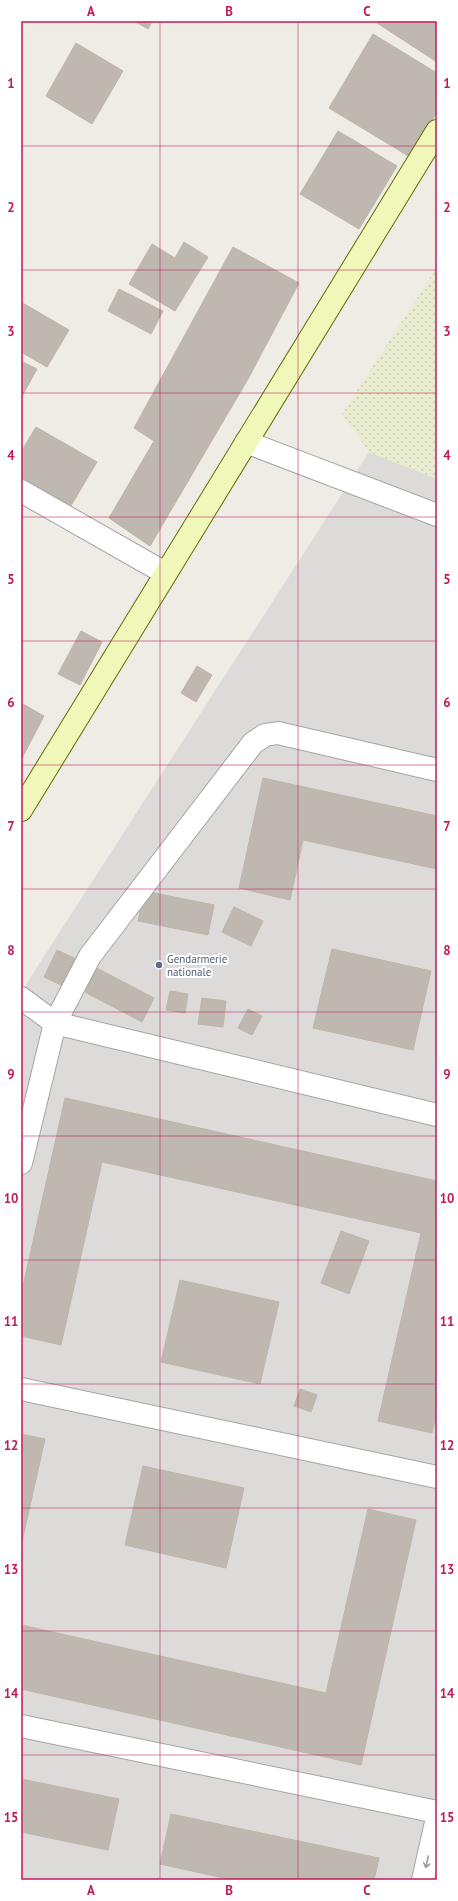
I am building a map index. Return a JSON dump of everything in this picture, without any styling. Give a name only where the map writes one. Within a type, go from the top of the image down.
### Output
[{"type":"main road","points":[[21,810],[437,131]]},
{"type":"street","points":[[246,442],[437,515]]},
{"type":"street","points":[[21,491],[165,573]]},
{"type":"street","points":[[21,1163],[55,1023],[90,956],[253,743],[265,735],[278,733],[437,770]]},
{"type":"street","points":[[21,998],[55,1023],[437,1115]]},
{"type":"street","points":[[21,1389],[437,1477]]},
{"type":"street","points":[[21,1726],[437,1812]]},
{"type":"street","points":[[422,1880],[437,1818]]},
{"type":"shaded area","points":[[369,452],[437,479],[437,1880],[21,1880],[21,992]]},
{"type":"green space","points":[[437,267],[437,479],[369,452],[342,414]]},
{"type":"building","points":[[134,21],[152,21],[148,29]]},
{"type":"building","points":[[378,21],[437,21],[437,62],[377,23]]},
{"type":"building","points":[[373,34],[437,73],[437,112],[410,157],[329,108]]},
{"type":"building","points":[[76,43],[123,71],[92,124],[46,96]]},
{"type":"building","points":[[338,131],[397,166],[359,229],[300,194]]},
{"type":"building","points":[[184,242],[208,257],[175,311],[129,284],[152,244],[175,258]]},
{"type":"building","points":[[233,247],[299,283],[248,379],[150,546],[109,518],[154,441],[134,428]]},
{"type":"building","points":[[119,289],[163,311],[151,334],[108,311]]},
{"type":"building","points":[[21,302],[69,330],[47,367],[21,352]]},
{"type":"building","points":[[21,361],[37,369],[21,398]]},
{"type":"building","points":[[36,427],[97,462],[69,509],[21,481],[21,452]]},
{"type":"building","points":[[81,631],[102,642],[80,685],[58,674]]},
{"type":"building","points":[[197,666],[212,675],[196,702],[181,693]]},
{"type":"building","points":[[21,703],[44,716],[21,760]]},
{"type":"building","points":[[263,778],[437,816],[437,869],[303,840],[290,900],[239,888]]},
{"type":"building","points":[[144,891],[214,905],[208,935],[138,921]]},
{"type":"building","points":[[234,907],[263,921],[251,946],[222,932]]},
{"type":"building","points":[[332,949],[431,971],[413,1050],[313,1028]]},
{"type":"building","points":[[57,950],[76,959],[63,986],[44,977]]},
{"type":"building","points":[[91,965],[154,998],[142,1022],[79,989]]},
{"type":"building","points":[[170,991],[188,994],[185,1013],[166,1010]]},
{"type":"building","points":[[202,998],[226,1001],[223,1027],[198,1024]]},
{"type":"building","points":[[248,1009],[262,1016],[252,1035],[238,1028]]},
{"type":"building","points":[[65,1098],[437,1181],[437,1412],[432,1433],[378,1421],[421,1233],[102,1162],[61,1345],[21,1336],[21,1295]]},
{"type":"building","points":[[341,1231],[369,1241],[349,1294],[321,1283]]},
{"type":"building","points":[[180,1280],[279,1302],[260,1384],[161,1362]]},
{"type":"building","points":[[300,1389],[317,1395],[311,1412],[294,1406]]},
{"type":"building","points":[[21,1434],[45,1439],[21,1546]]},
{"type":"building","points":[[143,1466],[244,1488],[226,1568],[125,1545]]},
{"type":"building","points":[[368,1509],[416,1520],[361,1765],[21,1689],[21,1625],[326,1693]]},
{"type":"building","points":[[21,1779],[119,1799],[108,1850],[21,1832]]},
{"type":"building","points":[[171,1814],[379,1858],[374,1880],[233,1880],[160,1864]]},
{"type":"place","name":"Gendarmerie nationale","points":[[159,965]]}]
